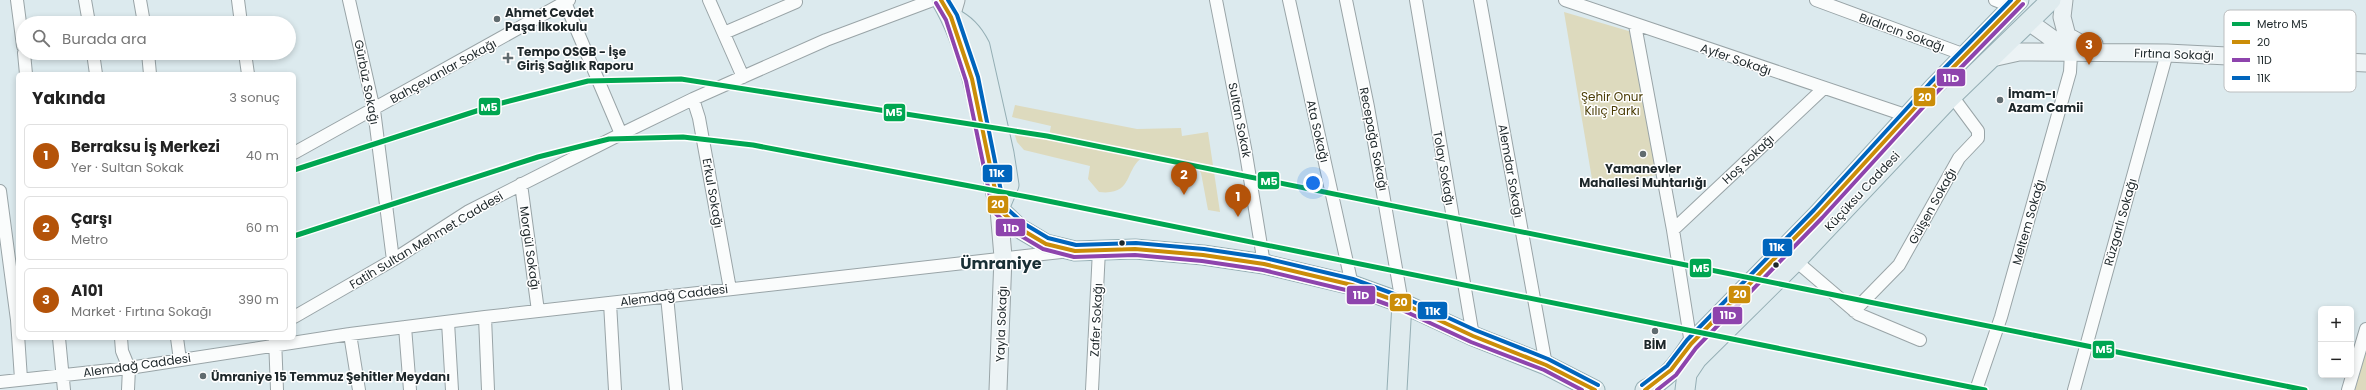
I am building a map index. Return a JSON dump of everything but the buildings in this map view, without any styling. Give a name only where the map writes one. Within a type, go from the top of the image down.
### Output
[{"type":"main road","points":[[940,0],[953,8],[974,86],[999,209]]},
{"type":"main road","points":[[2030,0],[2030,29],[2038,41],[2054,52]]},
{"type":"main road","name":"Küçüksu Caddesi","points":[[1645,390],[1659,383],[1677,367],[1691,344],[1818,214],[1915,122],[1952,96],[2051,0]]},
{"type":"main road","points":[[2064,0],[2063,27],[2067,36],[2073,41],[2080,43],[2137,45],[2167,53]]},
{"type":"main road","points":[[2016,4],[2029,22],[2071,52]]},
{"type":"main road","name":"Küçüksu Caddesi","points":[[1685,390],[1687,374],[1696,359],[1796,261],[1915,122],[1965,55],[2016,4]]},
{"type":"main road","points":[[1996,24],[2009,20],[2029,22]]},
{"type":"main road","name":"Fırtına Sokağı","points":[[1992,58],[2013,52],[2167,53],[2224,56]]},
{"type":"main road","name":"Fırtına Sokağı","points":[[2356,62],[2366,63]]},
{"type":"main road","name":"Alemdağ Caddesi","points":[[999,209],[1019,228],[1046,244],[1075,251],[1149,250],[1203,255],[1264,264],[1352,285],[1402,303],[1473,336],[1546,365],[1595,390]]},
{"type":"main road","name":"Yayla Sokağı","points":[[998,390],[1004,257],[999,209]]},
{"type":"main road","points":[[1397,390],[1402,303]]},
{"type":"street","points":[[17,0],[19,16]]},
{"type":"street","points":[[86,0],[88,16]]},
{"type":"street","points":[[140,0],[143,16]]},
{"type":"street","points":[[238,0],[240,16]]},
{"type":"street","name":"Gürbüz Sokağı","points":[[349,0],[374,110],[393,260]]},
{"type":"street","points":[[709,0],[743,77]]},
{"type":"street","name":"Fatih Sultan Mehmet Caddesi","points":[[296,316],[393,260],[469,211],[621,134],[693,99],[826,40],[933,0]]},
{"type":"street","name":"Sultan Sokak","points":[[1216,0],[1245,148],[1264,264]]},
{"type":"street","name":"Ata Sokağı","points":[[1289,0],[1352,285]]},
{"type":"street","name":"Recepağa Sokağı","points":[[1346,0],[1371,122],[1402,303]]},
{"type":"street","name":"Tolay Sokağı","points":[[1416,0],[1473,336]]},
{"type":"street","name":"Alemdar Sokağı","points":[[1480,0],[1546,365]]},
{"type":"street","name":"Ayfer Sokağı","points":[[1565,0],[1824,88],[1915,122]]},
{"type":"street","name":"Bıldırcın Sokağı","points":[[1816,0],[1965,55]]},
{"type":"street","points":[[1995,0],[2016,4]]},
{"type":"street","points":[[566,1],[621,134]]},
{"type":"street","name":"Bahçevanlar Sokağı","points":[[296,152],[374,110],[566,1]]},
{"type":"street","points":[[724,32],[796,2]]},
{"type":"street","points":[[1635,24],[1673,230],[1691,344]]},
{"type":"street","name":"Meltem Sokağı","points":[[1976,390],[2001,317],[2068,79],[2071,52]]},
{"type":"street","name":"Rüzgarlı Sokağı","points":[[2074,390],[2167,53]]},
{"type":"street","points":[[25,60],[26,72]]},
{"type":"street","points":[[95,60],[96,72]]},
{"type":"street","points":[[149,60],[150,72]]},
{"type":"street","points":[[246,60],[248,72]]},
{"type":"street","name":"Hoş Sokağı","points":[[1673,230],[1824,88]]},
{"type":"street","name":"Gülşen Sokağı","points":[[1854,311],[1899,265],[1958,158],[1978,138],[1978,131],[1952,96]]},
{"type":"street","name":"Erkul Sokağı","points":[[693,99],[700,118],[730,289]]},
{"type":"street","name":"Morgül Sokağı","points":[[521,184],[538,311]]},
{"type":"street","points":[[0,191],[16,312]]},
{"type":"street","name":"Zafer Sokağı","points":[[1092,390],[1099,250]]},
{"type":"street","name":"Alemdağ Caddesi","points":[[0,382],[129,368],[274,343],[486,317],[1004,257],[1075,251]]},
{"type":"street","points":[[1796,261],[1854,311],[1920,340]]},
{"type":"street","points":[[667,296],[676,390]]},
{"type":"street","points":[[610,303],[614,390]]},
{"type":"street","points":[[486,317],[488,390]]},
{"type":"street","points":[[448,322],[452,390]]},
{"type":"street","points":[[405,327],[410,390]]},
{"type":"street","points":[[2348,390],[2366,329]]},
{"type":"street","points":[[350,334],[359,390]]},
{"type":"street","points":[[18,340],[21,379]]},
{"type":"street","points":[[59,340],[64,375],[64,390]]},
{"type":"street","points":[[121,340],[122,351],[129,368],[128,390]]},
{"type":"street","points":[[177,340],[180,360]]},
{"type":"street","points":[[274,343],[277,390]]},
{"type":"green space","name":"Şehir Onur Kılıç Parkı","points":[[1564,12],[1632,32],[1657,175],[1593,185]]},
{"type":"green space","points":[[1015,105],[1137,129],[1181,128],[1182,136],[1208,132],[1220,212],[1208,210],[1201,173],[1195,164],[1161,156],[1148,155],[1143,157],[1137,162],[1123,186],[1118,190],[1099,192],[1088,179],[1090,166],[1024,150],[1017,142],[1013,129],[1049,136],[1051,126],[1012,117]]},
{"type":"green space","points":[[2366,352],[2366,390],[2355,390]]},
{"type":"metro line","name":"M5","points":[[296,169],[498,104],[588,81],[681,79],[1047,136],[2305,390]]},
{"type":"metro line","name":"M5","points":[[296,235],[538,157],[609,139],[683,137],[753,145],[1033,198],[1985,390]]},
{"type":"transit line","name":"20","points":[[941,0],[951,17],[972,79],[999,209],[1019,228],[1046,244],[1075,251],[1135,249],[1203,255],[1264,264],[1352,285],[1402,303],[1473,336],[1546,365],[1595,390]]},
{"type":"transit line","name":"11K","points":[[948,0],[957,15],[978,77],[1004,206],[1023,223],[1048,238],[1076,245],[1136,243],[1204,249],[1265,258],[1353,279],[1405,298],[1475,330],[1548,359],[1598,385]]},
{"type":"transit line","name":"11K","points":[[1642,385],[1667,366],[1687,340],[1814,210],[1930,83],[2011,0]]},
{"type":"transit line","name":"20","points":[[1645,390],[1671,370],[1691,344],[1818,214],[1934,87],[2019,0]]},
{"type":"transit line","name":"11D","points":[[936,3],[946,20],[966,81],[993,211],[1016,233],[1043,249],[1074,257],[1135,255],[1202,261],[1263,270],[1350,291],[1400,309],[1471,342],[1544,370],[1582,390]]},
{"type":"transit line","name":"11D","points":[[1657,390],[1676,375],[1696,348],[1822,218],[1938,91],[2023,4]]},
{"type":"place","name":"Ahmet Cevdet Paşa İlkokulu","points":[[497,19]]},
{"type":"place","name":"Tempo OSGB - İşe Giriş Sağlık Raporu","points":[[508,58]]},
{"type":"place","name":"A101","points":[[2089,65]]},
{"type":"place","name":"İmam-ı Azam Camii","points":[[2000,100]]},
{"type":"place","name":"Yamanevler Mahallesi Muhtarlığı","points":[[1643,154]]},
{"type":"place","name":"Çarşı","points":[[1184,195]]},
{"type":"place","name":"Berraksu İş Merkezi","points":[[1238,217]]},
{"type":"place","name":"BİM","points":[[1655,331]]},
{"type":"place","name":"Ümraniye 15 Temmuz Şehitler Meydanı","points":[[203,376]]},
{"type":"district","name":"Ümraniye","points":[[1001,263]]}]
